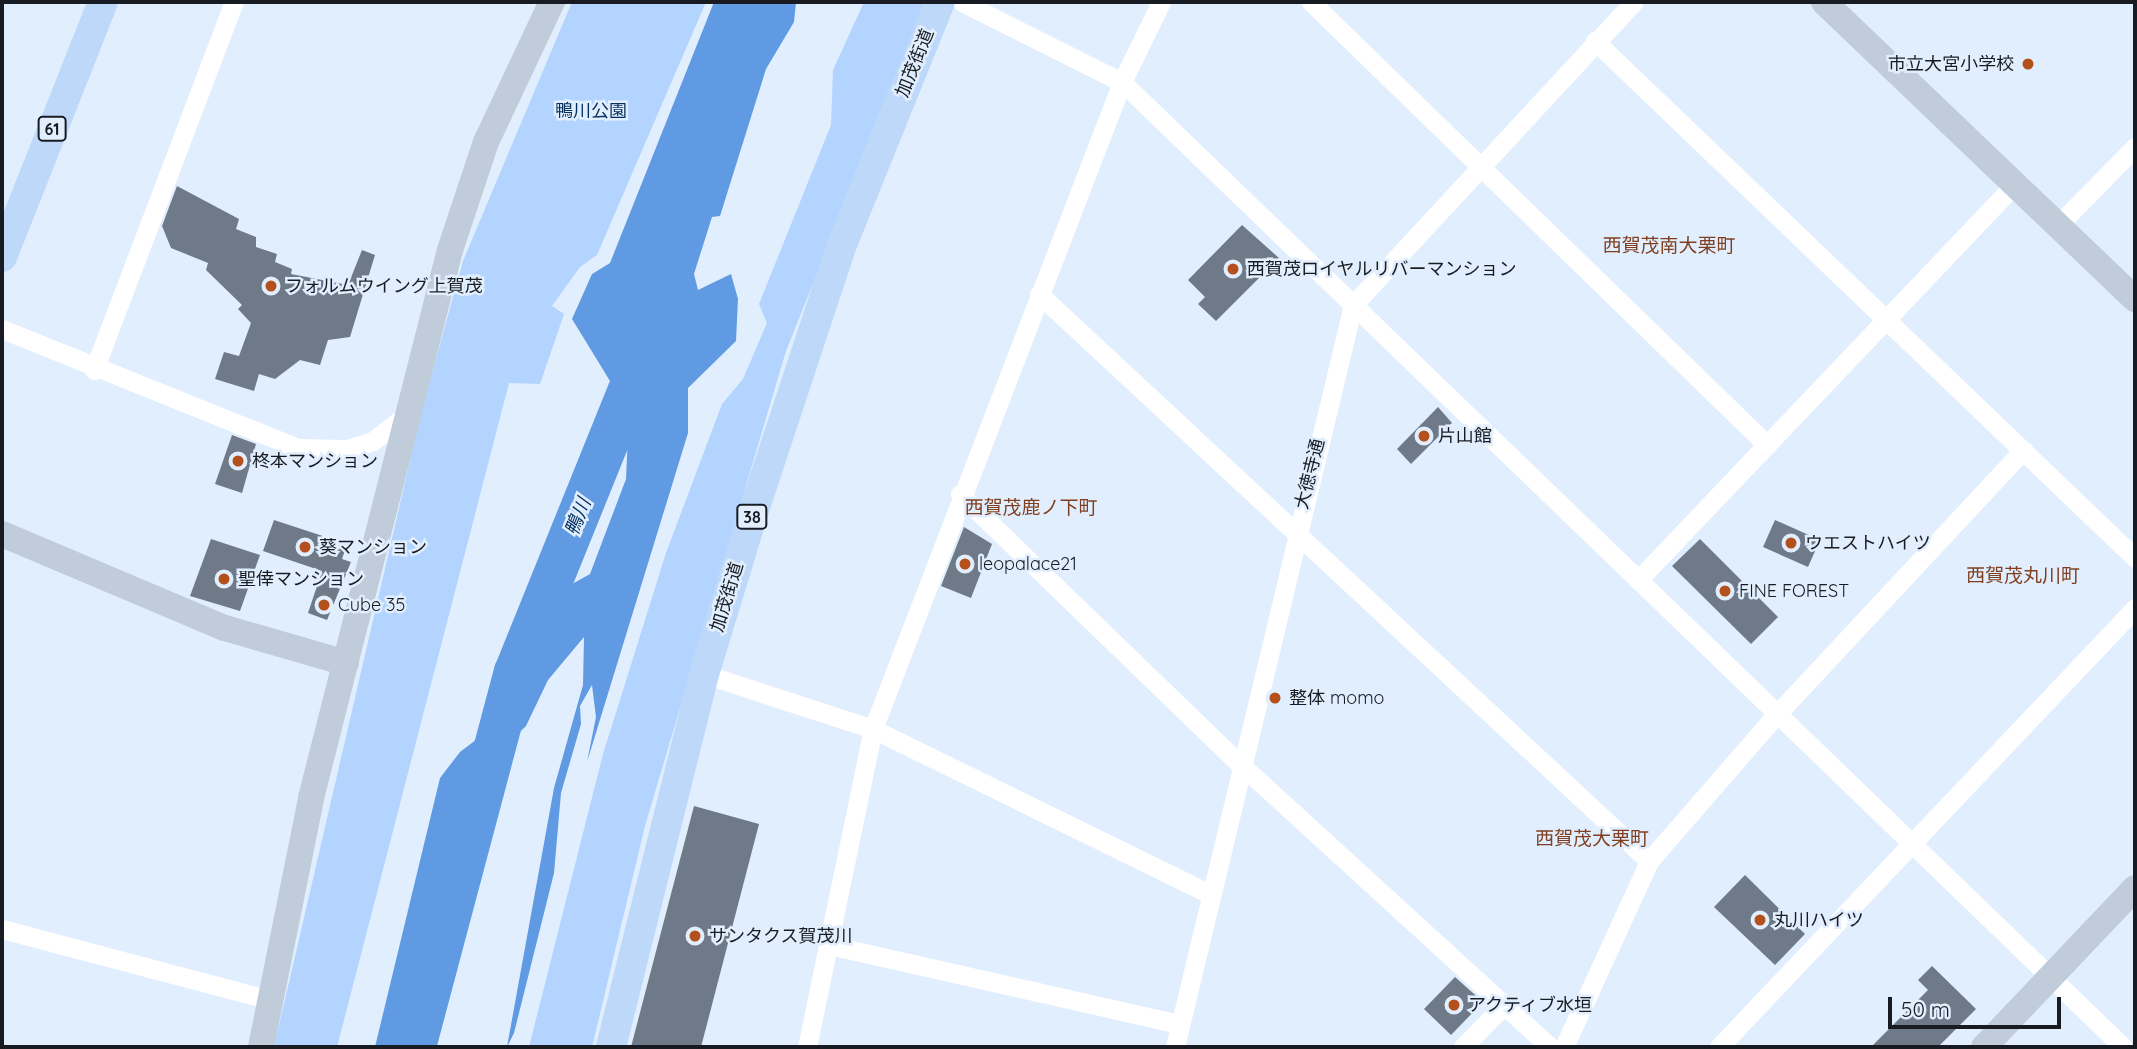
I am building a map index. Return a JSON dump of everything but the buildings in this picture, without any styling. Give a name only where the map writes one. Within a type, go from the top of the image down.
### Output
[{"type":"main road","name":"61","points":[[3,247],[103,2]]},
{"type":"main road","name":"加茂街道","points":[[611,1047],[704,674],[841,247],[940,2]]},
{"type":"street","points":[[94,369],[234,2]]},
{"type":"street","points":[[261,1047],[346,663],[406,415],[486,142],[552,2]]},
{"type":"street","points":[[962,2],[1122,82],[2123,1047]]},
{"type":"street","points":[[807,1047],[873,729],[960,494],[1122,82],[1161,2]]},
{"type":"street","points":[[1311,2],[1767,445]]},
{"type":"street","name":"大徳寺通","points":[[1175,1047],[1208,892],[1353,304],[1478,165],[1634,2]]},
{"type":"street","points":[[1824,2],[2135,299]]},
{"type":"street","points":[[1595,41],[2135,558]]},
{"type":"street","points":[[2058,225],[2135,147]]},
{"type":"street","points":[[1638,580],[2015,184]]},
{"type":"street","points":[[1039,294],[1295,536],[1649,861]]},
{"type":"street","points":[[2,330],[94,369],[298,448],[346,449],[373,441],[406,415]]},
{"type":"street","points":[[1564,1047],[1649,861],[1777,714],[2023,450]]},
{"type":"street","points":[[960,494],[1240,762],[1550,1047]]},
{"type":"street","points":[[2,534],[225,628],[346,663]]},
{"type":"street","points":[[1719,1047],[2135,608]]},
{"type":"street","points":[[704,674],[873,729],[1208,892]]},
{"type":"street","points":[[1983,1047],[2135,888]]},
{"type":"street","points":[[2,929],[270,1000]]},
{"type":"street","points":[[829,946],[1180,1024]]},
{"type":"street","points":[[1463,1047],[1504,1005]]},
{"type":"green space","name":"鴨川公園","points":[[572,2],[706,2],[597,255],[580,267],[552,306],[564,314],[540,384],[509,383],[337,1047],[274,1047],[422,409],[463,261]]},
{"type":"green space","points":[[864,2],[926,2],[786,351],[645,826],[592,1047],[529,1047],[603,754],[666,553],[722,404],[743,379],[767,323],[759,304],[831,125],[833,70]]},
{"type":"water","points":[[714,2],[796,2],[794,22],[766,69],[720,216],[712,217],[694,274],[698,290],[731,274],[738,299],[736,341],[688,388],[688,433],[587,762],[596,717],[592,685],[580,706],[581,724],[561,793],[554,873],[514,1033],[507,1047],[554,788],[583,685],[584,637],[548,680],[526,726],[485,766],[467,798],[396,1047],[375,1047],[440,778],[460,752],[493,727],[501,697],[531,647],[540,602],[590,574],[626,479],[629,412],[572,319],[592,274],[610,263]]},
{"type":"waterway","name":"鴨川","points":[[415,1047],[515,672],[645,351]]},
{"type":"place","name":"市立大宮小学校","points":[[2028,64]]},
{"type":"place","name":"西賀茂ロイヤルリバーマンション","points":[[1233,269]]},
{"type":"place","name":"フォルムウイング上賀茂","points":[[271,286]]},
{"type":"place","name":"片山館","points":[[1424,436]]},
{"type":"place","name":"柊本マンション","points":[[238,461]]},
{"type":"place","name":"ウエストハイツ","points":[[1791,543]]},
{"type":"place","name":"葵マンション","points":[[305,547]]},
{"type":"place","name":"leopalace21","points":[[965,564]]},
{"type":"place","name":"聖倖マンション","points":[[224,579]]},
{"type":"place","name":"FINE FOREST","points":[[1725,591]]},
{"type":"place","name":"Cube 35","points":[[324,605]]},
{"type":"place","name":"整体 momo","points":[[1275,698]]},
{"type":"place","name":"丸川ハイツ","points":[[1760,920]]},
{"type":"place","name":"サンタクス賀茂川","points":[[695,936]]},
{"type":"place","name":"アクティブ水垣","points":[[1454,1005]]},
{"type":"district","name":"西賀茂南大栗町","points":[[1669,246]]},
{"type":"district","name":"西賀茂鹿ノ下町","points":[[1031,508]]},
{"type":"district","name":"西賀茂丸川町","points":[[2023,576]]},
{"type":"district","name":"西賀茂大栗町","points":[[1592,839]]}]
